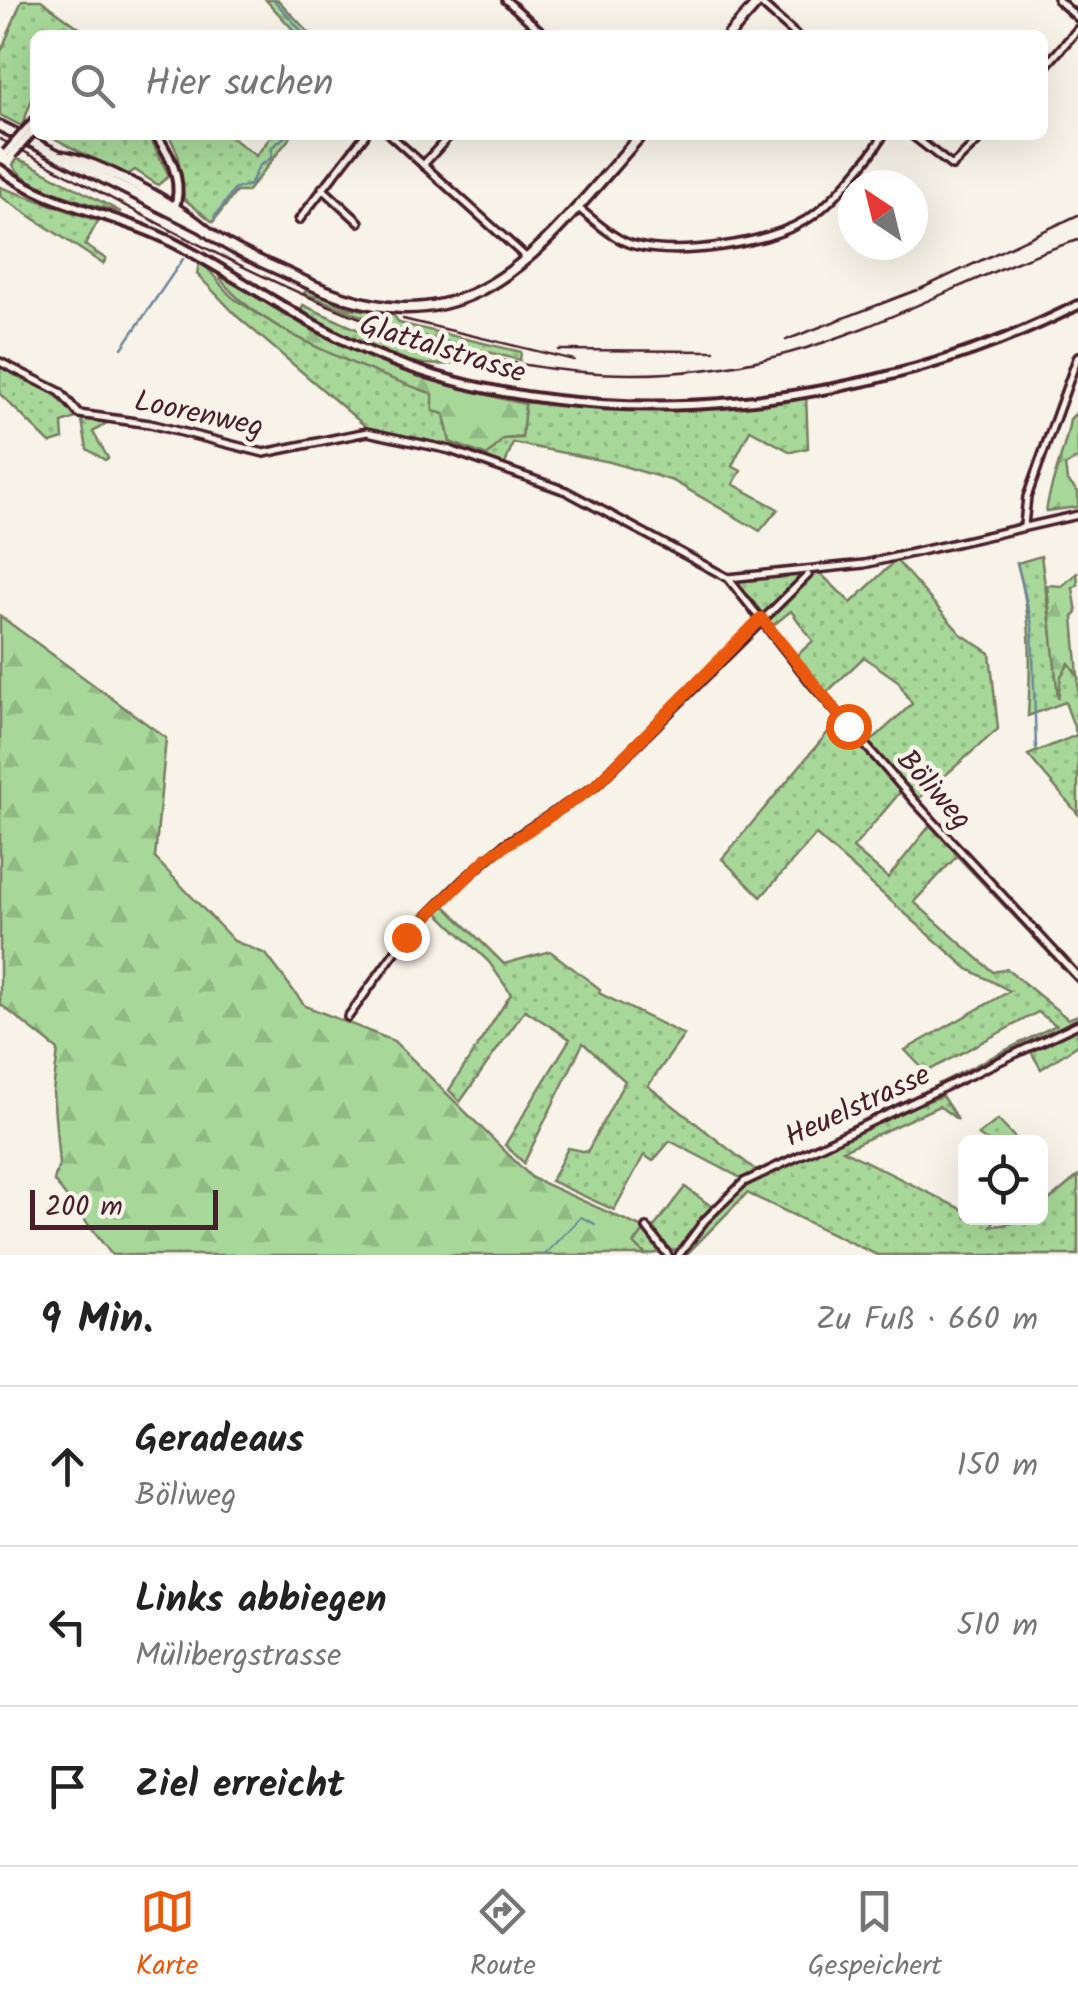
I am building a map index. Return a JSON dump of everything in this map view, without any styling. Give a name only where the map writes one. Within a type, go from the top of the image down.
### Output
[{"type":"main road","points":[[734,30],[759,1]]},
{"type":"main road","points":[[0,126],[328,292],[393,308],[435,306],[466,298],[528,260],[637,140]]},
{"type":"street","points":[[1058,0],[1078,18]]},
{"type":"street","points":[[510,1],[537,30]]},
{"type":"street","points":[[759,1],[791,30]]},
{"type":"street","points":[[1048,63],[1078,29]]},
{"type":"street","points":[[0,160],[30,132]]},
{"type":"street","points":[[158,140],[175,175],[172,212]]},
{"type":"street","points":[[299,220],[361,140]]},
{"type":"street","points":[[396,140],[528,260]]},
{"type":"street","points":[[424,165],[446,140]]},
{"type":"street","points":[[577,207],[630,244],[646,248],[694,249],[753,238],[795,226],[818,212],[878,140]]},
{"type":"street","points":[[918,140],[952,166],[979,140]]},
{"type":"street","points":[[0,170],[9,154]]},
{"type":"street","name":"Glattalstrasse","points":[[0,170],[24,185],[173,242],[364,350],[451,380],[522,398],[587,404],[695,402],[868,381],[962,356],[1078,305]]},
{"type":"street","points":[[322,188],[359,222]]},
{"type":"street","points":[[1024,525],[1027,497],[1078,356]]},
{"type":"street","name":"Loorenweg","points":[[0,362],[60,392],[79,414],[150,424],[264,453],[368,432],[475,457],[566,490],[728,578]]},
{"type":"street","points":[[728,578],[810,572],[890,560],[1024,525],[1078,516]]},
{"type":"street","points":[[348,1017],[416,925],[496,851],[595,786],[810,572]]},
{"type":"street","name":"Böliweg","points":[[728,578],[812,684],[916,803],[1078,977]]},
{"type":"street","name":"Heuelstrasse","points":[[678,1255],[705,1220],[744,1182],[1078,1024]]},
{"type":"street","points":[[646,1228],[668,1255]]},
{"type":"green space","points":[[22,0],[41,0],[82,30],[30,30],[30,104],[22,126],[0,115],[0,54]]},
{"type":"green space","points":[[266,0],[278,0],[306,30],[293,30]]},
{"type":"green space","points":[[58,140],[151,140],[169,176],[158,185],[135,170],[126,176]]},
{"type":"green space","points":[[171,140],[235,140],[256,156],[268,140],[288,140],[247,192],[236,192],[213,222],[184,199],[177,152]]},
{"type":"green space","points":[[17,159],[121,212],[30,180],[13,165]]},
{"type":"green space","points":[[0,187],[98,221],[85,245],[106,259],[103,264],[0,196]]},
{"type":"green space","points":[[199,262],[236,300],[283,328],[356,364],[433,393],[433,410],[444,414],[450,442],[487,456],[503,439],[522,438],[525,402],[627,408],[806,394],[808,448],[791,452],[750,430],[732,466],[741,471],[733,484],[778,509],[760,531],[673,481],[610,462],[513,443],[504,467],[477,456],[371,431],[239,318],[197,274]]},
{"type":"green space","points":[[218,275],[366,352],[444,382],[525,404],[522,437],[503,439],[487,456],[450,442],[444,414],[433,411],[433,394],[347,361],[285,330],[257,313]]},
{"type":"green space","points":[[308,289],[349,308],[392,313],[399,323],[521,352],[520,360],[394,329],[304,293]]},
{"type":"green space","points":[[303,305],[383,341],[455,363],[415,363],[375,351],[301,312]]},
{"type":"green space","points":[[0,363],[44,384],[72,407],[78,417],[62,423],[63,439],[50,443],[0,394]]},
{"type":"green space","points":[[1077,412],[1078,458],[1065,466],[1067,480],[1078,492],[1078,507],[1046,511],[1070,419]]},
{"type":"green space","points":[[81,415],[113,419],[93,432],[108,458],[105,460],[87,449]]},
{"type":"green space","points":[[1041,556],[1056,664],[1074,665],[1078,676],[1078,814],[1028,755],[1077,735],[1065,702],[1028,716],[1029,639],[1017,563]]},
{"type":"green space","points":[[896,560],[961,634],[990,653],[998,729],[916,801],[867,745],[912,704],[898,681],[864,657],[824,695],[794,658],[813,641],[791,611],[771,627],[729,579],[819,572],[851,603]]},
{"type":"green space","points":[[1077,573],[1078,585],[1073,588],[1077,613],[1073,617],[1078,676],[1069,663],[1061,676],[1058,699],[1047,585],[1062,586]]},
{"type":"green space","points":[[0,616],[166,738],[155,858],[234,941],[266,954],[305,1006],[394,1041],[532,1178],[645,1229],[634,1244],[646,1255],[112,1255],[54,1181],[59,1164],[53,1092],[58,1050],[0,1004]]},
{"type":"green space","points":[[839,719],[902,790],[853,848],[888,878],[932,823],[1078,984],[957,856],[914,902],[993,972],[1007,969],[1068,1019],[1078,1015],[1078,1021],[941,1087],[938,1084],[1056,1025],[1038,1012],[926,1072],[905,1050],[1010,991],[968,969],[816,835],[761,897],[722,859]]},
{"type":"green space","points":[[442,903],[504,964],[550,951],[600,989],[599,993],[684,1035],[648,1086],[757,1171],[743,1179],[670,1141],[653,1161],[644,1155],[614,1210],[551,1181],[568,1148],[587,1152],[625,1081],[583,1043],[524,1163],[505,1145],[570,1039],[525,1010],[460,1102],[449,1090],[511,994],[489,962],[435,910]]},
{"type":"green space","points":[[1078,1027],[1078,1045],[1041,1069],[1030,1050]]},
{"type":"green space","points":[[942,1096],[958,1120],[939,1106],[843,1150],[958,1208],[958,1225],[1048,1225],[1048,1201],[1078,1176],[1078,1255],[877,1255],[747,1193],[686,1255],[680,1255],[744,1183],[792,1164],[860,1126]]},
{"type":"green space","points":[[998,1120],[1012,1135],[978,1135]]},
{"type":"green space","points":[[685,1187],[711,1206],[678,1249],[646,1255],[634,1244],[645,1229],[651,1231]]},
{"type":"waterway","points":[[274,0],[301,30]]},
{"type":"waterway","points":[[214,218],[235,189],[250,185],[259,166],[271,158],[272,147],[281,140]]},
{"type":"waterway","points":[[122,348],[183,259]]},
{"type":"waterway","points":[[1017,562],[1032,624],[1036,749]]},
{"type":"waterway","points":[[544,1255],[581,1217],[595,1224]]},
{"type":"railway","points":[[0,139],[187,239],[378,325],[476,355],[576,372],[681,372],[789,353],[862,328],[1078,240]]},
{"type":"railway","points":[[920,289],[1078,215]]},
{"type":"railway","points":[[786,340],[917,290]]},
{"type":"railway","points":[[403,319],[574,360]]},
{"type":"railway","points":[[559,350],[714,351]]},
{"type":"route","points":[[406,937],[487,858],[595,786],[761,618],[848,726]]}]
